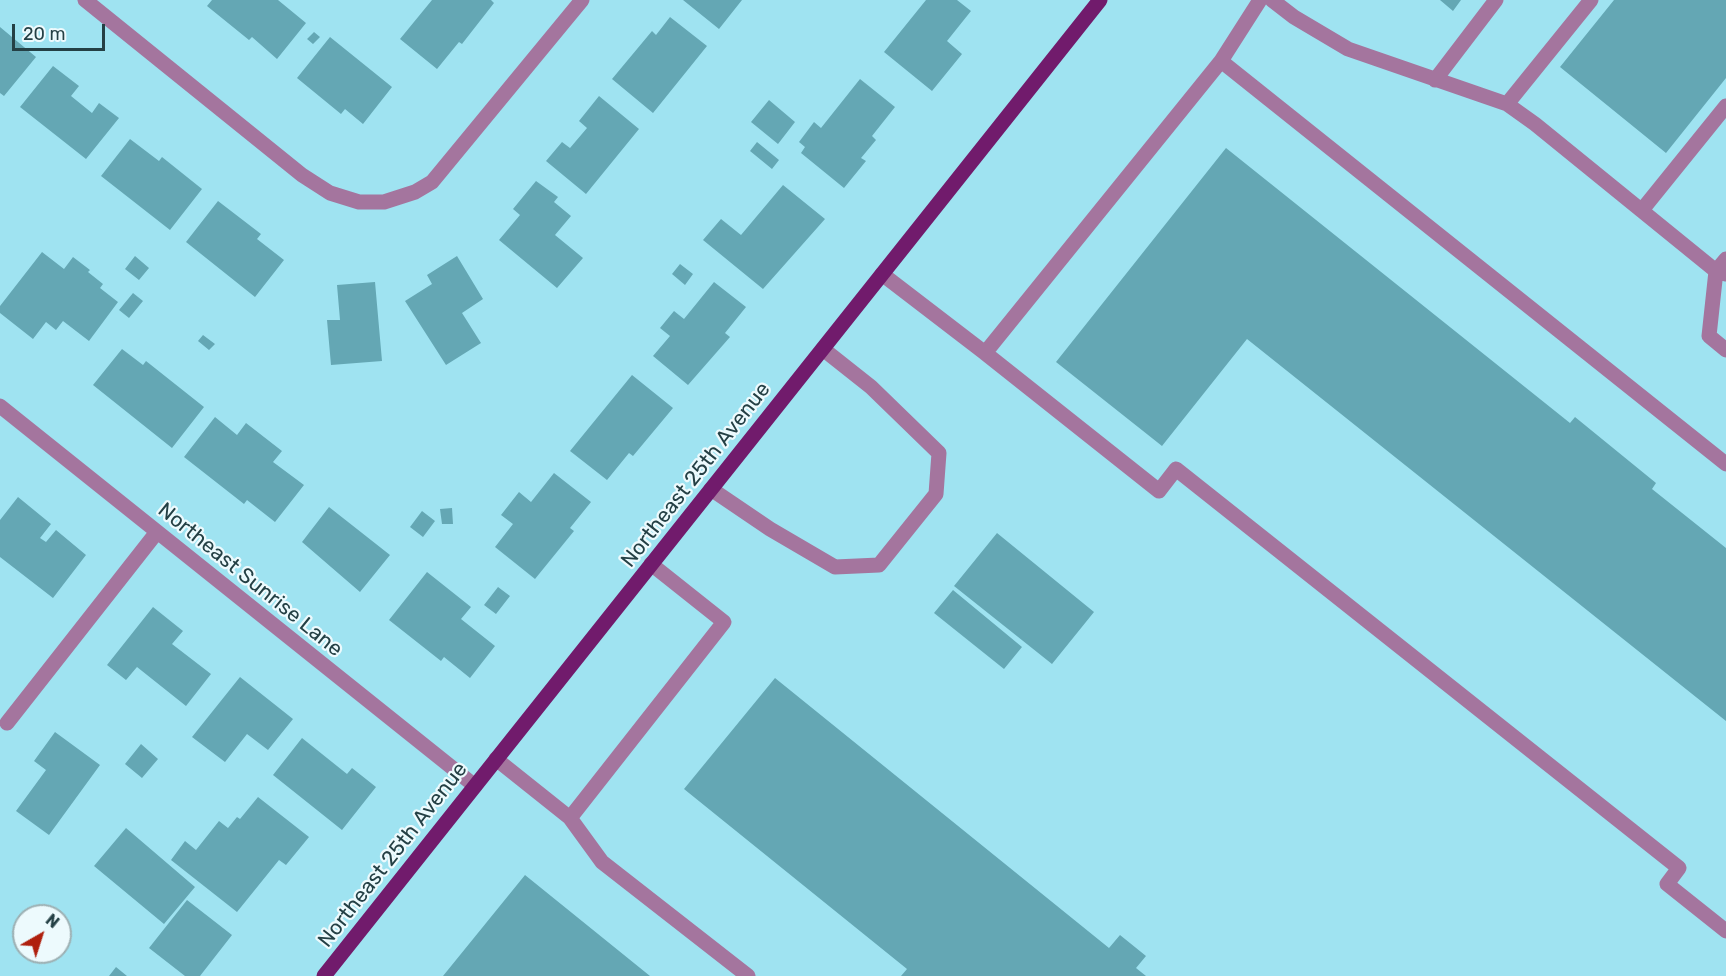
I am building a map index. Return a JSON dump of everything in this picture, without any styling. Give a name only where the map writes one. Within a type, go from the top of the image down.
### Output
[{"type":"main road","name":"Northeast 25th Avenue","points":[[324,976],[1100,0]]},
{"type":"street","points":[[85,0],[302,175],[330,193],[359,202],[384,202],[415,192],[432,182],[582,0]]},
{"type":"street","points":[[985,353],[1221,61],[1260,0]]},
{"type":"street","points":[[1272,0],[1294,17],[1348,49],[1507,104],[1721,272]]},
{"type":"street","points":[[1435,80],[1496,0]]},
{"type":"street","points":[[1507,104],[1591,0]]},
{"type":"street","points":[[1221,61],[1726,464]]},
{"type":"street","points":[[1642,210],[1726,106]]},
{"type":"street","points":[[1726,259],[1721,272],[1708,336],[1726,350]]},
{"type":"street","points":[[882,274],[1159,491],[1176,470],[1679,868],[1667,884],[1726,932]]},
{"type":"street","points":[[711,489],[770,529],[835,567],[879,565],[936,494],[939,453],[871,387],[823,349]]},
{"type":"street","name":"Northeast Sunrise Lane","points":[[0,406],[475,786]]},
{"type":"street","points":[[7,723],[157,532]]},
{"type":"street","points":[[570,818],[724,622],[651,564]]},
{"type":"street","points":[[496,759],[570,818],[602,862],[748,976]]},
{"type":"building","points":[[212,0],[278,0],[306,23],[277,59],[252,37],[249,40],[207,6]]},
{"type":"building","points":[[432,0],[491,0],[494,3],[462,44],[459,42],[437,69],[400,39]]},
{"type":"building","points":[[683,0],[742,0],[719,29]]},
{"type":"building","points":[[926,0],[957,0],[971,11],[947,41],[962,54],[932,91],[884,52]]},
{"type":"building","points":[[1440,0],[1461,0],[1453,11]]},
{"type":"building","points":[[1614,0],[1726,0],[1726,78],[1666,153],[1560,67]]},
{"type":"building","points":[[670,17],[707,46],[653,113],[612,79],[652,31],[656,35]]},
{"type":"building","points":[[0,27],[36,57],[4,96],[0,93]]},
{"type":"building","points":[[314,32],[320,37],[313,44],[307,39]]},
{"type":"building","points":[[330,37],[392,87],[363,124],[345,109],[341,114],[297,78]]},
{"type":"building","points":[[53,66],[79,86],[71,96],[92,113],[99,103],[119,118],[86,159],[20,107]]},
{"type":"building","points":[[860,79],[895,107],[872,136],[876,140],[861,158],[866,161],[844,188],[801,153],[805,147],[799,142],[814,122],[821,128]]},
{"type":"building","points":[[599,96],[639,129],[586,194],[546,161],[562,142],[570,148],[587,128],[579,121]]},
{"type":"building","points":[[769,100],[795,122],[778,144],[751,122]]},
{"type":"building","points":[[130,139],[159,161],[162,157],[202,189],[170,230],[101,176]]},
{"type":"building","points":[[757,142],[779,160],[772,169],[750,151]]},
{"type":"building","points":[[1226,148],[1570,423],[1575,417],[1656,483],[1652,489],[1726,548],[1726,721],[1247,339],[1162,446],[1056,362]]},
{"type":"building","points":[[536,181],[558,197],[554,202],[571,216],[555,235],[583,258],[557,288],[499,240],[520,215],[513,209]]},
{"type":"building","points":[[783,185],[825,219],[763,289],[703,240],[721,219],[741,235]]},
{"type":"building","points":[[218,201],[261,234],[257,239],[284,260],[255,297],[186,242]]},
{"type":"building","points":[[42,252],[64,269],[73,257],[103,284],[100,288],[118,302],[89,341],[63,321],[56,330],[46,322],[33,339],[0,313],[0,306]]},
{"type":"building","points":[[135,256],[149,268],[139,280],[125,269]]},
{"type":"building","points":[[457,256],[483,299],[462,313],[481,343],[446,365],[405,301],[432,284],[427,275]]},
{"type":"building","points":[[680,264],[693,274],[685,285],[672,274]]},
{"type":"building","points":[[375,282],[382,361],[331,365],[327,320],[340,320],[337,285]]},
{"type":"building","points":[[714,282],[746,307],[725,333],[730,337],[688,385],[653,356],[670,336],[660,328],[674,311],[684,319]]},
{"type":"building","points":[[133,293],[143,301],[129,318],[119,310]]},
{"type":"building","points":[[203,335],[215,344],[209,350],[198,341]]},
{"type":"building","points":[[122,349],[143,365],[146,361],[204,407],[172,448],[93,385]]},
{"type":"building","points":[[632,375],[673,408],[633,456],[629,453],[607,480],[570,451]]},
{"type":"building","points":[[215,417],[237,435],[246,423],[282,451],[273,462],[304,485],[275,522],[247,500],[244,504],[184,457]]},
{"type":"building","points":[[554,473],[591,502],[570,528],[574,531],[535,579],[495,547],[513,524],[501,515],[519,492],[531,502]]},
{"type":"building","points":[[18,497],[51,524],[40,538],[46,542],[56,530],[86,555],[53,598],[0,557],[0,520]]},
{"type":"building","points":[[329,507],[390,555],[360,592],[302,542]]},
{"type":"building","points":[[452,508],[453,524],[442,524],[440,509]]},
{"type":"building","points":[[422,511],[435,521],[423,537],[410,527]]},
{"type":"building","points":[[997,533],[1094,612],[1052,664],[954,586]]},
{"type":"building","points":[[427,572],[471,607],[461,619],[495,646],[470,678],[444,657],[441,661],[389,620]]},
{"type":"building","points":[[498,587],[510,596],[496,614],[484,605]]},
{"type":"building","points":[[953,590],[1022,647],[1004,669],[934,613]]},
{"type":"building","points":[[153,607],[183,631],[172,644],[211,674],[186,706],[137,667],[126,680],[107,665]]},
{"type":"building","points":[[240,677],[293,719],[268,750],[247,734],[225,762],[192,737]]},
{"type":"building","points":[[775,678],[1109,948],[1120,935],[1146,956],[1136,968],[1146,976],[901,976],[907,969],[684,789]]},
{"type":"building","points":[[55,732],[100,765],[49,835],[16,811],[46,770],[34,761]]},
{"type":"building","points":[[302,738],[347,774],[352,768],[376,787],[342,830],[273,775]]},
{"type":"building","points":[[141,744],[158,759],[142,778],[125,764]]},
{"type":"building","points":[[258,797],[309,837],[286,865],[279,860],[237,912],[171,860],[185,841],[196,850],[219,821],[228,828],[237,817],[240,819]]},
{"type":"building","points":[[126,828],[195,887],[164,924],[94,866]]},
{"type":"building","points":[[525,875],[650,976],[443,976]]},
{"type":"building","points":[[187,900],[232,935],[200,976],[185,976],[149,948]]},
{"type":"building","points":[[116,967],[127,976],[109,976]]}]
